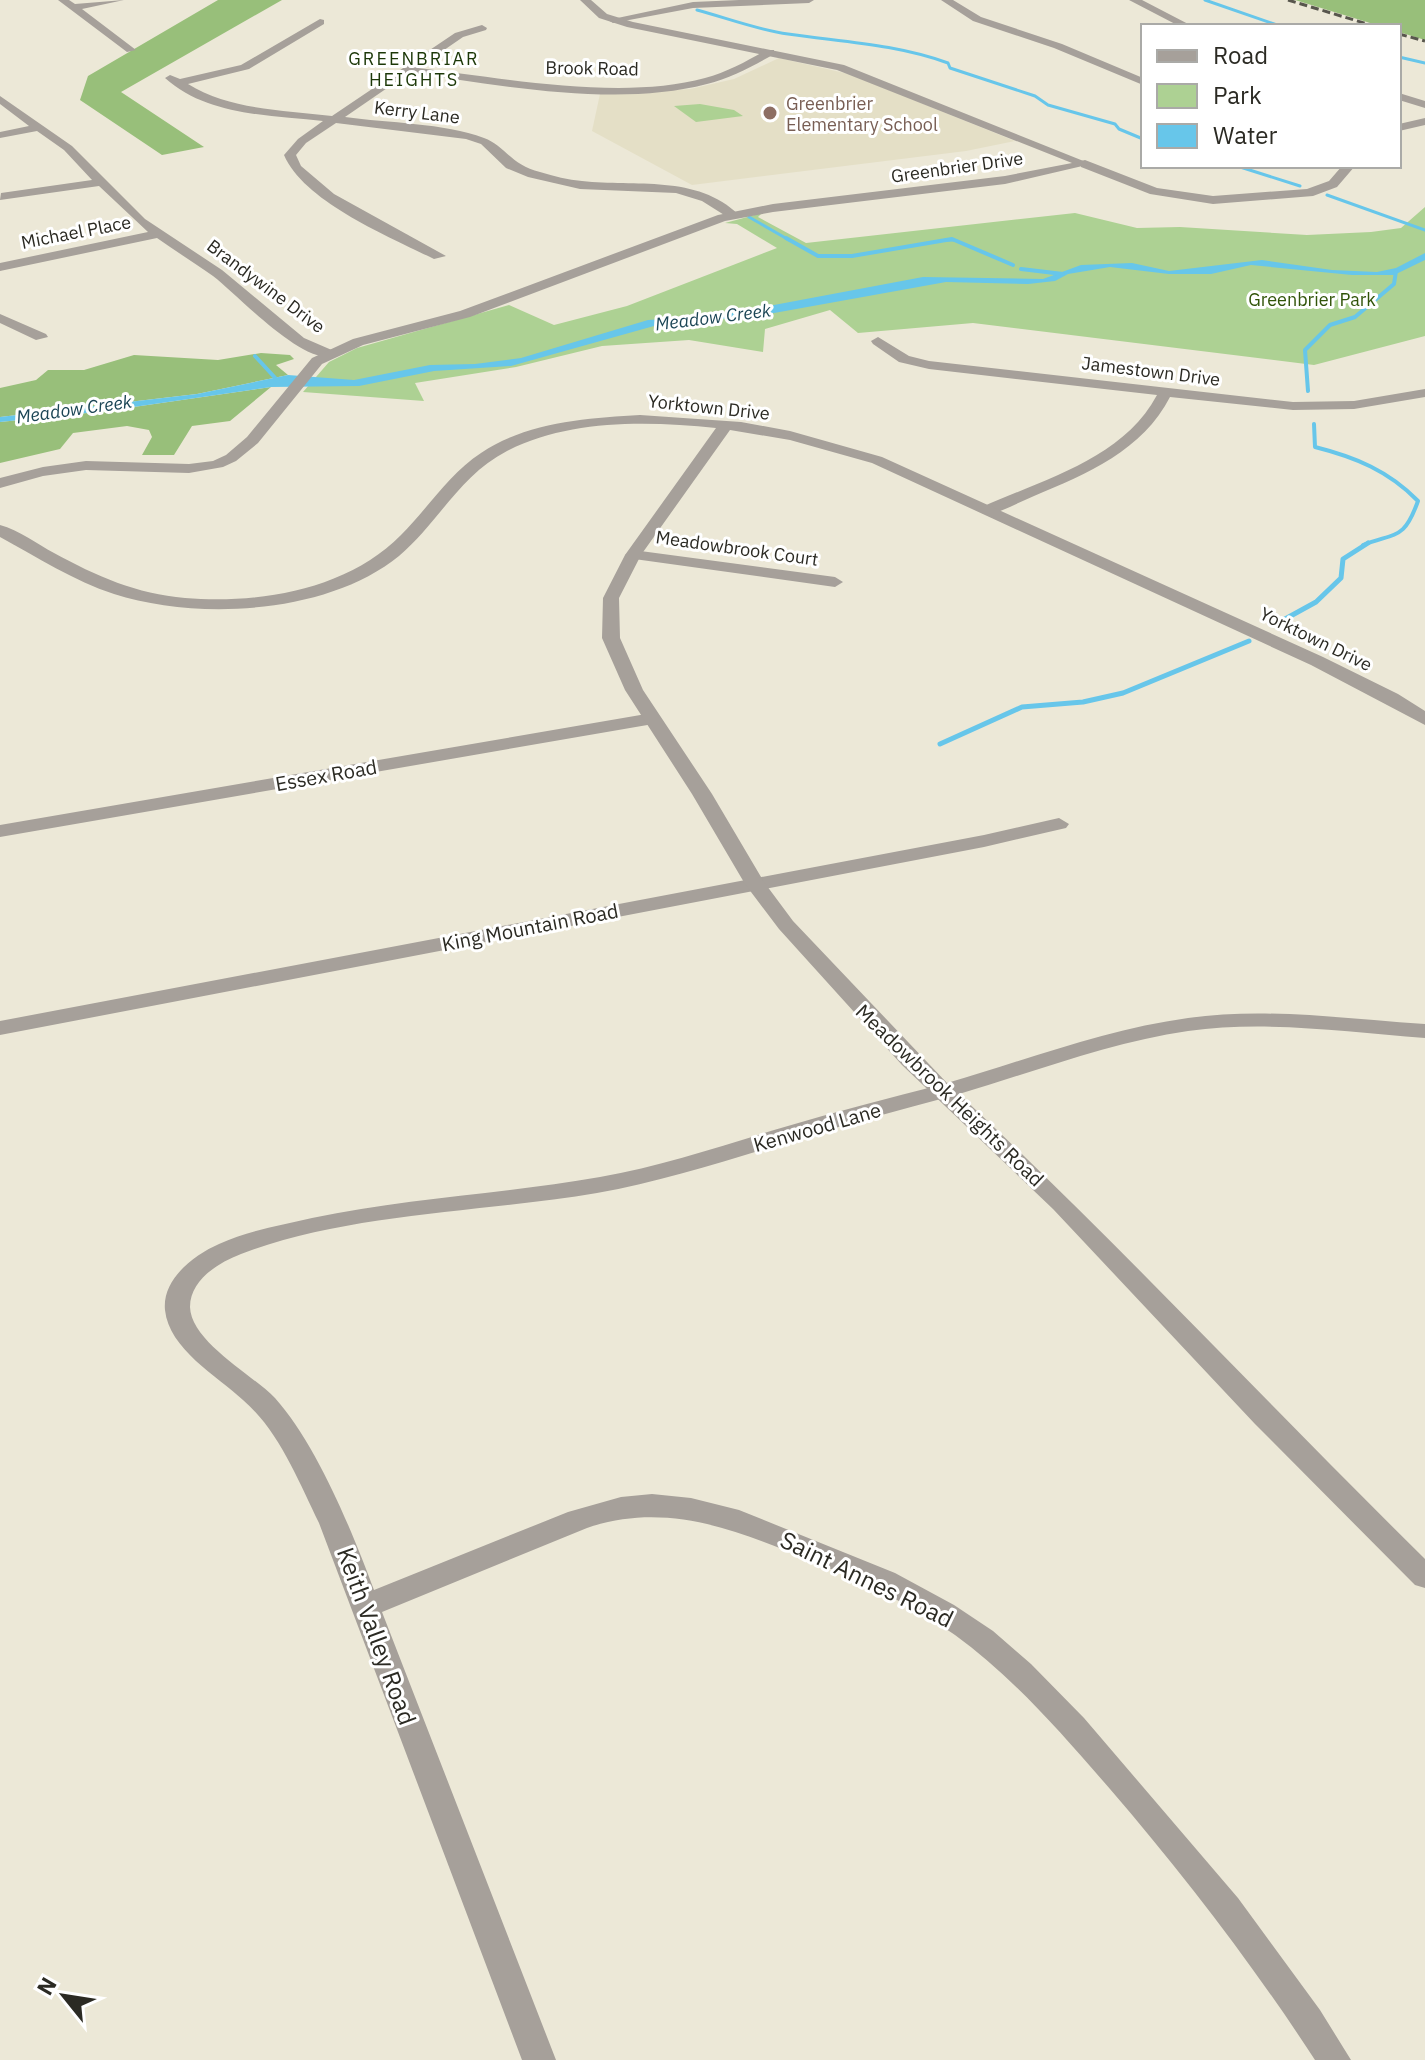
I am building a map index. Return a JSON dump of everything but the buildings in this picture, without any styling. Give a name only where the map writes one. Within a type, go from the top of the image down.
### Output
[{"type":"street","points":[[63,0],[131,50]]},
{"type":"street","points":[[74,7],[119,0]]},
{"type":"street","name":"Greenbrier Drive","points":[[585,0],[596,11],[613,20],[645,29],[770,52],[857,73],[1085,164]]},
{"type":"street","points":[[613,20],[693,5],[809,0]]},
{"type":"street","points":[[946,0],[977,19],[1058,46],[1141,81]]},
{"type":"street","points":[[1134,0],[1183,24]]},
{"type":"street","name":"Kerry Lane","points":[[320,22],[245,67],[175,81],[202,98],[227,106],[468,136],[485,142],[510,165],[532,174],[580,185],[677,189],[706,198],[733,215]]},
{"type":"street","points":[[439,256],[364,218],[291,165],[290,155],[297,145],[459,35],[482,28]]},
{"type":"street","name":"Brook Road","points":[[408,70],[566,87],[664,86],[712,79],[770,52]]},
{"type":"street","points":[[1401,97],[1425,105]]},
{"type":"street","name":"Brandywine Drive","points":[[0,99],[82,160],[125,208],[217,273],[299,341],[329,354]]},
{"type":"street","points":[[1401,127],[1425,121]]},
{"type":"street","points":[[0,135],[39,127]]},
{"type":"street","points":[[1085,164],[1154,191],[1213,200],[1294,195],[1320,190],[1333,184],[1347,168]]},
{"type":"street","name":"Greenbrier Drive","points":[[329,354],[358,342],[465,314],[701,224],[733,215],[1005,180],[1085,164]]},
{"type":"street","points":[[1,197],[101,182]]},
{"type":"street","name":"Michael Place","points":[[0,267],[159,234]]},
{"type":"street","points":[[0,318],[41,337]]},
{"type":"street","name":"Jamestown Drive","points":[[878,341],[895,354],[929,365],[1274,404],[1331,407],[1376,403],[1425,393]]},
{"type":"street","name":"Brandywine Drive","points":[[0,483],[26,474],[71,466],[117,464],[183,468],[222,462],[248,444],[314,364],[329,354]]},
{"type":"street","points":[[988,510],[1077,470],[1118,447],[1150,419],[1166,391]]},
{"type":"street","name":"Yorktown Drive","points":[[0,530],[120,590],[186,602],[266,600],[332,586],[370,569],[410,536],[468,469],[511,443],[570,426],[620,420],[725,426],[790,436],[848,450],[988,510],[1317,661],[1392,698],[1425,719]]},
{"type":"street","name":"Meadowbrook Heights Road","points":[[725,426],[633,555],[611,598],[609,625],[619,660],[652,719],[702,794],[755,884],[786,925],[889,1039],[1061,1203],[1264,1417],[1424,1574]]},
{"type":"street","name":"Meadowbrook Court","points":[[633,555],[835,582]]},
{"type":"street","name":"Essex Road","points":[[0,831],[652,719]]},
{"type":"street","name":"King Mountain Road","points":[[0,1028],[1059,824]]},
{"type":"street","name":"Kenwood Lane","points":[[211,1258],[244,1244],[299,1230],[649,1175],[1155,1030],[1192,1024],[1284,1021],[1425,1031]]},
{"type":"street","name":"Keith Valley Road","points":[[211,1258],[195,1270],[182,1288],[177,1310],[188,1334],[203,1352],[248,1387],[269,1409],[303,1464],[340,1536],[539,2060]]},
{"type":"street","name":"Saint Annes Road","points":[[365,1607],[490,1553],[593,1514],[618,1508],[683,1507],[715,1513],[838,1560],[915,1597],[962,1625],[1015,1666],[1057,1707],[1142,1803],[1231,1916],[1334,2060]]},
{"type":"shaded area","name":"Greenbrier Elementary School","points":[[779,58],[849,74],[1015,141],[966,151],[692,185],[592,131],[600,94],[690,89],[734,79]]},
{"type":"green space","points":[[218,0],[282,0],[121,92],[204,147],[162,155],[80,100],[88,76]]},
{"type":"green space","points":[[1295,0],[1425,0],[1425,40],[1401,33],[1401,24],[1373,24]]},
{"type":"green space","points":[[700,104],[734,110],[743,116],[696,122],[674,106]]},
{"type":"green space","name":"Greenbrier Park","points":[[1425,207],[1425,336],[1314,365],[973,323],[858,333],[830,310],[765,329],[763,352],[689,340],[602,346],[516,367],[415,383],[424,401],[303,392],[329,362],[357,348],[509,305],[554,325],[627,306],[777,248],[737,224],[725,223],[762,213],[758,217],[806,243],[1075,213],[1137,228],[1180,227],[1307,235],[1371,232],[1401,228]]},
{"type":"green space","points":[[261,353],[290,355],[294,359],[276,365],[288,375],[197,394],[0,417],[0,388],[36,380],[48,370],[84,370],[134,355],[218,360]]},
{"type":"green space","points":[[271,387],[230,421],[192,426],[174,455],[142,455],[152,437],[149,430],[127,426],[73,433],[60,449],[0,463],[0,422],[106,411]]},
{"type":"water","name":"Meadow Creek","points":[[1425,253],[1425,260],[1394,275],[1352,275],[1251,265],[1211,274],[1169,274],[1110,267],[1068,274],[1055,281],[1028,284],[946,282],[763,315],[654,326],[511,366],[434,371],[359,386],[271,387],[106,411],[0,422],[0,417],[197,394],[288,375],[354,380],[430,365],[475,364],[521,358],[648,320],[716,316],[923,277],[1043,279],[1081,265],[1132,263],[1169,271],[1262,260],[1332,270],[1377,272],[1396,268]]},
{"type":"waterway","points":[[1205,0],[1274,24]]},
{"type":"waterway","points":[[697,10],[777,32],[869,44],[928,57],[948,63],[950,68],[1035,96],[1048,105],[1115,124],[1119,129],[1141,138]]},
{"type":"waterway","points":[[1401,57],[1425,63]]},
{"type":"waterway","points":[[1243,168],[1300,186]]},
{"type":"waterway","points":[[1327,195],[1425,230]]},
{"type":"waterway","points":[[749,217],[789,240]]},
{"type":"waterway","points":[[786,238],[818,256],[852,256],[946,240]]},
{"type":"waterway","points":[[946,240],[952,239],[1013,265]]},
{"type":"waterway","points":[[946,240],[954,240]]},
{"type":"waterway","points":[[1021,269],[1063,274]]},
{"type":"waterway","points":[[1308,391],[1305,350],[1330,325],[1355,317],[1394,284],[1396,271]]},
{"type":"waterway","points":[[255,356],[278,381]]},
{"type":"waterway","points":[[1314,424],[1315,447],[1371,466],[1418,501],[1403,529],[1367,544]]},
{"type":"waterway","points":[[1276,624],[1316,602],[1341,578],[1343,559],[1367,544]]},
{"type":"waterway","points":[[940,744],[1022,707],[1083,702],[1123,693],[1249,641]]},
{"type":"railway","points":[[1288,0],[1367,24]]},
{"type":"railway","points":[[1401,35],[1425,41]]},
{"type":"place","name":"Greenbrier Elementary School","points":[[770,113]]},
{"type":"district","name":"GREENBRIAR HEIGHTS","points":[[414,68]]}]
